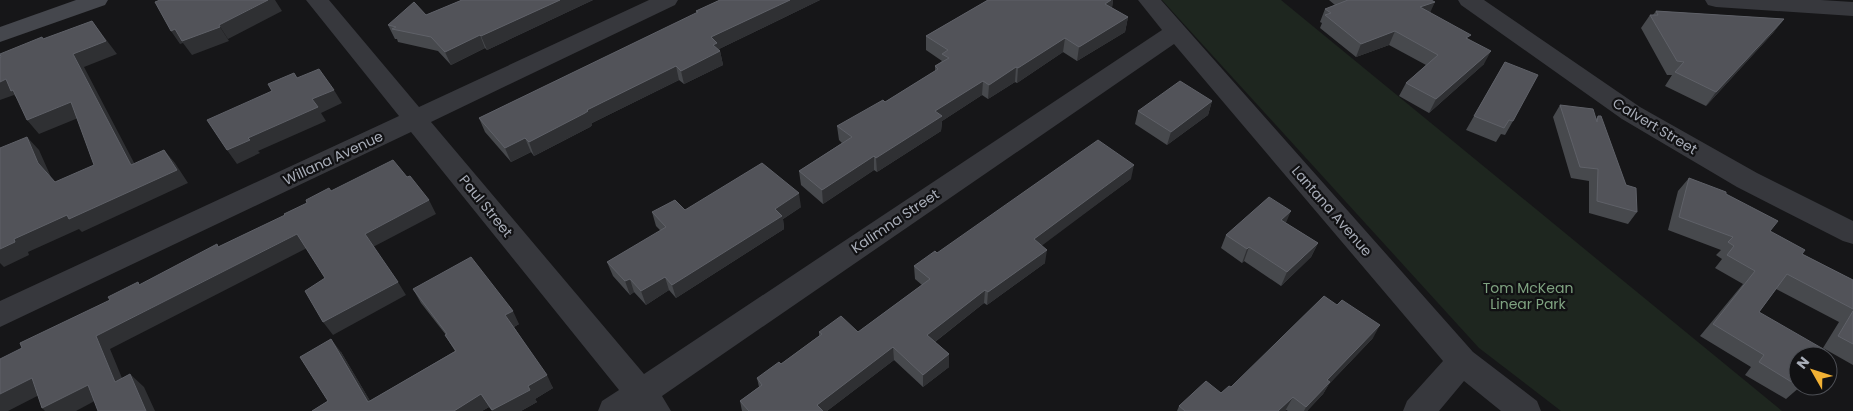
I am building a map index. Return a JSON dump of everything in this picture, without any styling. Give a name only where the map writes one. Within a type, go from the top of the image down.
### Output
[{"type":"street","points":[[0,36],[97,0]]},
{"type":"street","name":"Paul Street","points":[[317,0],[647,402]]},
{"type":"street","name":"Willana Avenue","points":[[0,315],[667,0]]},
{"type":"street","name":"Lantana Avenue","points":[[1149,0],[1462,361],[1525,411]]},
{"type":"street","points":[[1716,0],[1853,9]]},
{"type":"street","name":"Calvert Street","points":[[1475,1],[1631,113],[1747,180],[1853,234]]},
{"type":"street","name":"Kalimna Street","points":[[614,411],[647,402],[1177,31]]},
{"type":"street","points":[[1419,411],[1462,361]]},
{"type":"green space","name":"Tom McKean Linear Park","points":[[1162,0],[1281,0],[1782,411],[1561,411],[1479,348]]},
{"type":"building","points":[[160,0],[268,0],[219,25],[220,27],[182,41],[175,29],[171,31],[155,2]]},
{"type":"building","points":[[462,0],[560,0],[445,52],[431,37],[392,29],[396,27],[388,25],[414,2],[426,15]]},
{"type":"building","points":[[720,0],[790,0],[711,37],[717,43],[713,45],[720,51],[681,71],[676,66],[587,110],[585,113],[529,142],[525,138],[505,148],[479,118],[698,12],[696,11]]},
{"type":"building","points":[[988,0],[1111,0],[1105,4],[1128,17],[1079,47],[1065,38],[989,85],[983,81],[935,111],[942,116],[876,158],[874,156],[822,190],[799,171],[852,137],[837,126],[883,100],[885,102],[938,69],[935,66],[949,58],[942,54],[948,50],[926,36]]},
{"type":"building","points":[[1348,0],[1431,0],[1435,2],[1420,7],[1471,35],[1466,38],[1491,51],[1436,99],[1406,83],[1438,55],[1395,31],[1361,44],[1325,15],[1331,13],[1325,9]]},
{"type":"building","points":[[1656,11],[1784,19],[1716,92],[1675,72],[1684,62],[1677,61],[1650,15],[1658,15]]},
{"type":"building","points":[[92,21],[106,41],[73,54],[131,165],[164,150],[177,170],[69,219],[67,215],[14,239],[15,242],[0,249],[0,148],[27,137],[38,163],[55,182],[94,165],[71,102],[27,120],[6,79],[0,82],[0,54],[42,37],[43,39]]},
{"type":"building","points":[[1505,62],[1538,75],[1513,121],[1509,120],[1504,128],[1474,116]]},
{"type":"building","points":[[319,69],[334,90],[312,99],[318,107],[248,138],[250,140],[227,150],[207,120],[272,91],[268,84],[294,73],[297,78]]},
{"type":"building","points":[[1180,81],[1212,101],[1171,132],[1138,111]]},
{"type":"building","points":[[1560,105],[1593,109],[1597,122],[1598,116],[1601,116],[1626,185],[1636,188],[1637,212],[1597,201],[1598,169],[1580,167]]},
{"type":"building","points":[[1098,140],[1134,165],[1034,239],[1047,250],[988,292],[985,290],[927,335],[949,354],[923,375],[893,347],[817,405],[823,411],[749,411],[740,401],[762,385],[757,378],[779,362],[781,364],[822,334],[819,332],[841,316],[858,332],[930,279],[914,266],[935,251],[937,253]]},
{"type":"building","points":[[393,160],[407,177],[410,176],[429,200],[365,234],[398,282],[323,322],[305,291],[325,278],[297,234],[96,336],[115,382],[130,374],[146,411],[98,411],[88,385],[42,408],[32,378],[0,394],[0,359],[22,348],[20,343],[110,300],[108,297],[138,282],[139,285],[217,244],[218,247],[285,215],[307,203],[306,200],[329,188],[331,191]]},
{"type":"building","points":[[762,163],[799,193],[775,209],[782,216],[672,285],[665,277],[641,291],[630,279],[625,281],[607,262],[666,227],[652,212],[675,200],[685,210]]},
{"type":"building","points":[[1689,178],[1726,192],[1726,194],[1778,221],[1770,231],[1805,250],[1802,254],[1853,280],[1853,309],[1787,274],[1759,312],[1818,346],[1788,346],[1788,380],[1759,362],[1764,355],[1713,324],[1755,271],[1727,255],[1734,246],[1728,242],[1733,237],[1679,217]]},
{"type":"building","points":[[1269,197],[1291,211],[1281,220],[1318,243],[1287,272],[1249,247],[1247,249],[1226,235]]},
{"type":"building","points":[[471,257],[513,311],[505,315],[547,375],[528,386],[530,390],[492,410],[481,394],[454,411],[312,411],[328,401],[300,357],[331,339],[368,402],[456,351],[445,335],[447,334],[413,289]]},
{"type":"building","points":[[1324,296],[1337,305],[1342,300],[1380,325],[1327,380],[1330,382],[1306,407],[1293,397],[1278,411],[1185,411],[1179,406],[1206,381],[1221,393],[1229,386],[1231,387]]},
{"type":"building","points":[[1853,311],[1853,344],[1838,336]]}]
